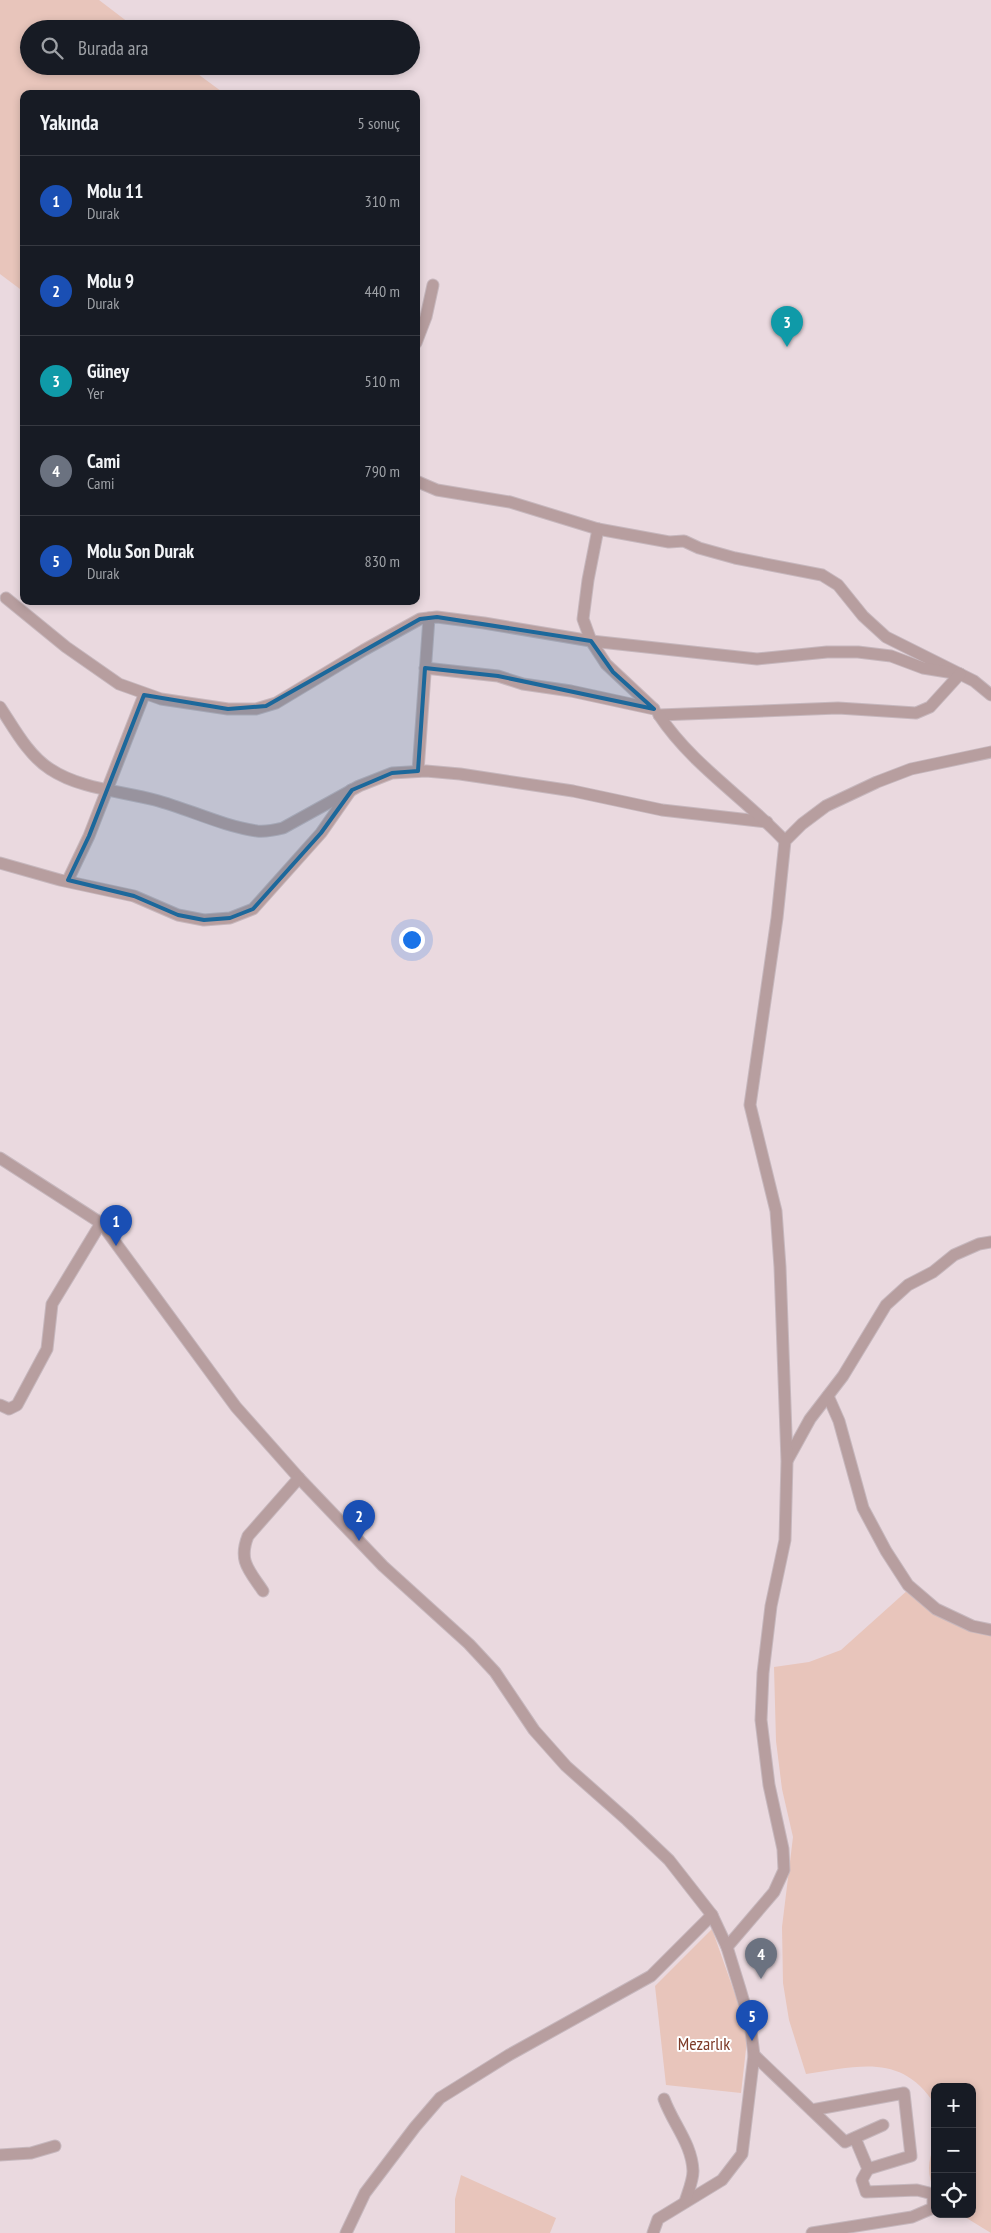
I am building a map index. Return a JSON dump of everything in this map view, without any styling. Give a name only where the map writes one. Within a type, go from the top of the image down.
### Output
[{"type":"street","points":[[420,332],[433,285]]},
{"type":"street","points":[[420,483],[437,490],[510,502],[598,529],[669,542],[684,541],[699,548],[742,560],[822,574],[838,585],[863,616],[886,636],[980,685],[991,695]]},
{"type":"street","points":[[425,668],[498,676],[518,683],[571,691],[654,709],[613,672],[591,642],[583,620],[588,580],[598,529]]},
{"type":"street","points":[[6,598],[107,677],[144,695],[228,710],[246,710],[266,706],[296,692],[420,619],[447,617],[591,642],[758,659],[827,652],[858,652],[891,656],[923,668],[960,674]]},
{"type":"street","points":[[418,771],[429,618]]},
{"type":"street","points":[[785,841],[767,822],[719,782],[679,741],[659,715],[838,708],[916,713],[930,707],[960,674]]},
{"type":"street","points":[[68,880],[89,836],[144,695]]},
{"type":"street","points":[[0,707],[32,754],[45,766],[75,781],[157,800],[219,821],[263,831],[276,830],[290,825],[352,790],[392,773],[418,771],[460,774],[592,794],[662,810],[767,822]]},
{"type":"street","points":[[727,1946],[774,1892],[784,1870],[783,1849],[769,1784],[761,1720],[763,1673],[771,1606],[785,1540],[787,1461],[780,1267],[776,1210],[750,1105],[777,918],[785,841],[802,824],[826,806],[877,782],[911,768],[991,752]]},
{"type":"street","points":[[0,863],[60,880],[68,880],[134,896],[165,910],[191,918],[216,920],[237,917],[253,909],[308,849],[334,817],[352,790]]},
{"type":"street","points":[[0,1158],[101,1223],[236,1407],[298,1478],[384,1566],[476,1651],[495,1672],[534,1730],[566,1766],[669,1860],[712,1915],[727,1946],[750,2023],[754,2055],[742,2154],[722,2180],[658,2219],[653,2233]]},
{"type":"street","points":[[0,1405],[6,1408],[15,1407],[30,1382],[47,1349],[52,1304],[101,1223]]},
{"type":"street","points":[[787,1461],[810,1419],[843,1376],[886,1305],[908,1285],[933,1272],[954,1255],[979,1244],[991,1242]]},
{"type":"street","points":[[828,1396],[839,1421],[863,1508],[886,1551],[908,1585],[936,1609],[972,1626],[991,1630]]},
{"type":"street","points":[[263,1590],[245,1565],[244,1545],[248,1536],[298,1478]]},
{"type":"street","points":[[346,2233],[365,2193],[415,2127],[440,2098],[509,2055],[650,1976],[712,1915]]},
{"type":"street","points":[[754,2055],[846,2142],[883,2125]]},
{"type":"street","points":[[812,2110],[904,2093],[911,2156],[868,2169],[862,2180],[866,2192],[917,2190],[933,2194],[933,2208],[912,2217],[812,2233]]},
{"type":"street","points":[[664,2099],[670,2115],[690,2149],[693,2173],[685,2202]]},
{"type":"street","points":[[855,2138],[868,2169]]},
{"type":"street","points":[[0,2155],[31,2153],[55,2146]]},
{"type":"highlighted area","points":[[437,617],[591,641],[613,672],[654,709],[498,676],[425,668],[418,771],[392,773],[352,790],[321,833],[253,909],[230,918],[204,920],[178,915],[134,896],[68,880],[89,836],[144,695],[228,709],[266,706],[420,619]]},
{"type":"green space","points":[[0,0],[99,0],[125,20],[20,20],[20,75],[199,75],[220,90],[20,90],[20,289],[0,274]]},
{"type":"green space","points":[[909,1589],[975,1631],[991,1636],[991,2233],[967,2218],[976,2218],[976,2083],[931,2083],[931,2100],[922,2088],[908,2077],[893,2070],[861,2067],[806,2074],[789,2020],[783,1983],[782,1927],[793,1837],[782,1789],[776,1741],[774,1667],[809,1662],[841,1650]]},
{"type":"green space","name":"Mezarlık","points":[[712,1929],[737,2000],[747,2040],[741,2093],[666,2085],[655,1986]]},
{"type":"green space","points":[[931,2156],[931,2182],[930,2180],[929,2162]]},
{"type":"green space","points":[[461,2175],[556,2218],[550,2233],[455,2233],[455,2199]]},
{"type":"place","name":"Güney","points":[[787,347]]},
{"type":"place","name":"Molu 11","points":[[116,1246]]},
{"type":"place","name":"Molu 9","points":[[359,1541]]},
{"type":"place","name":"Cami","points":[[761,1979]]},
{"type":"place","name":"Molu Son Durak","points":[[752,2041]]}]
